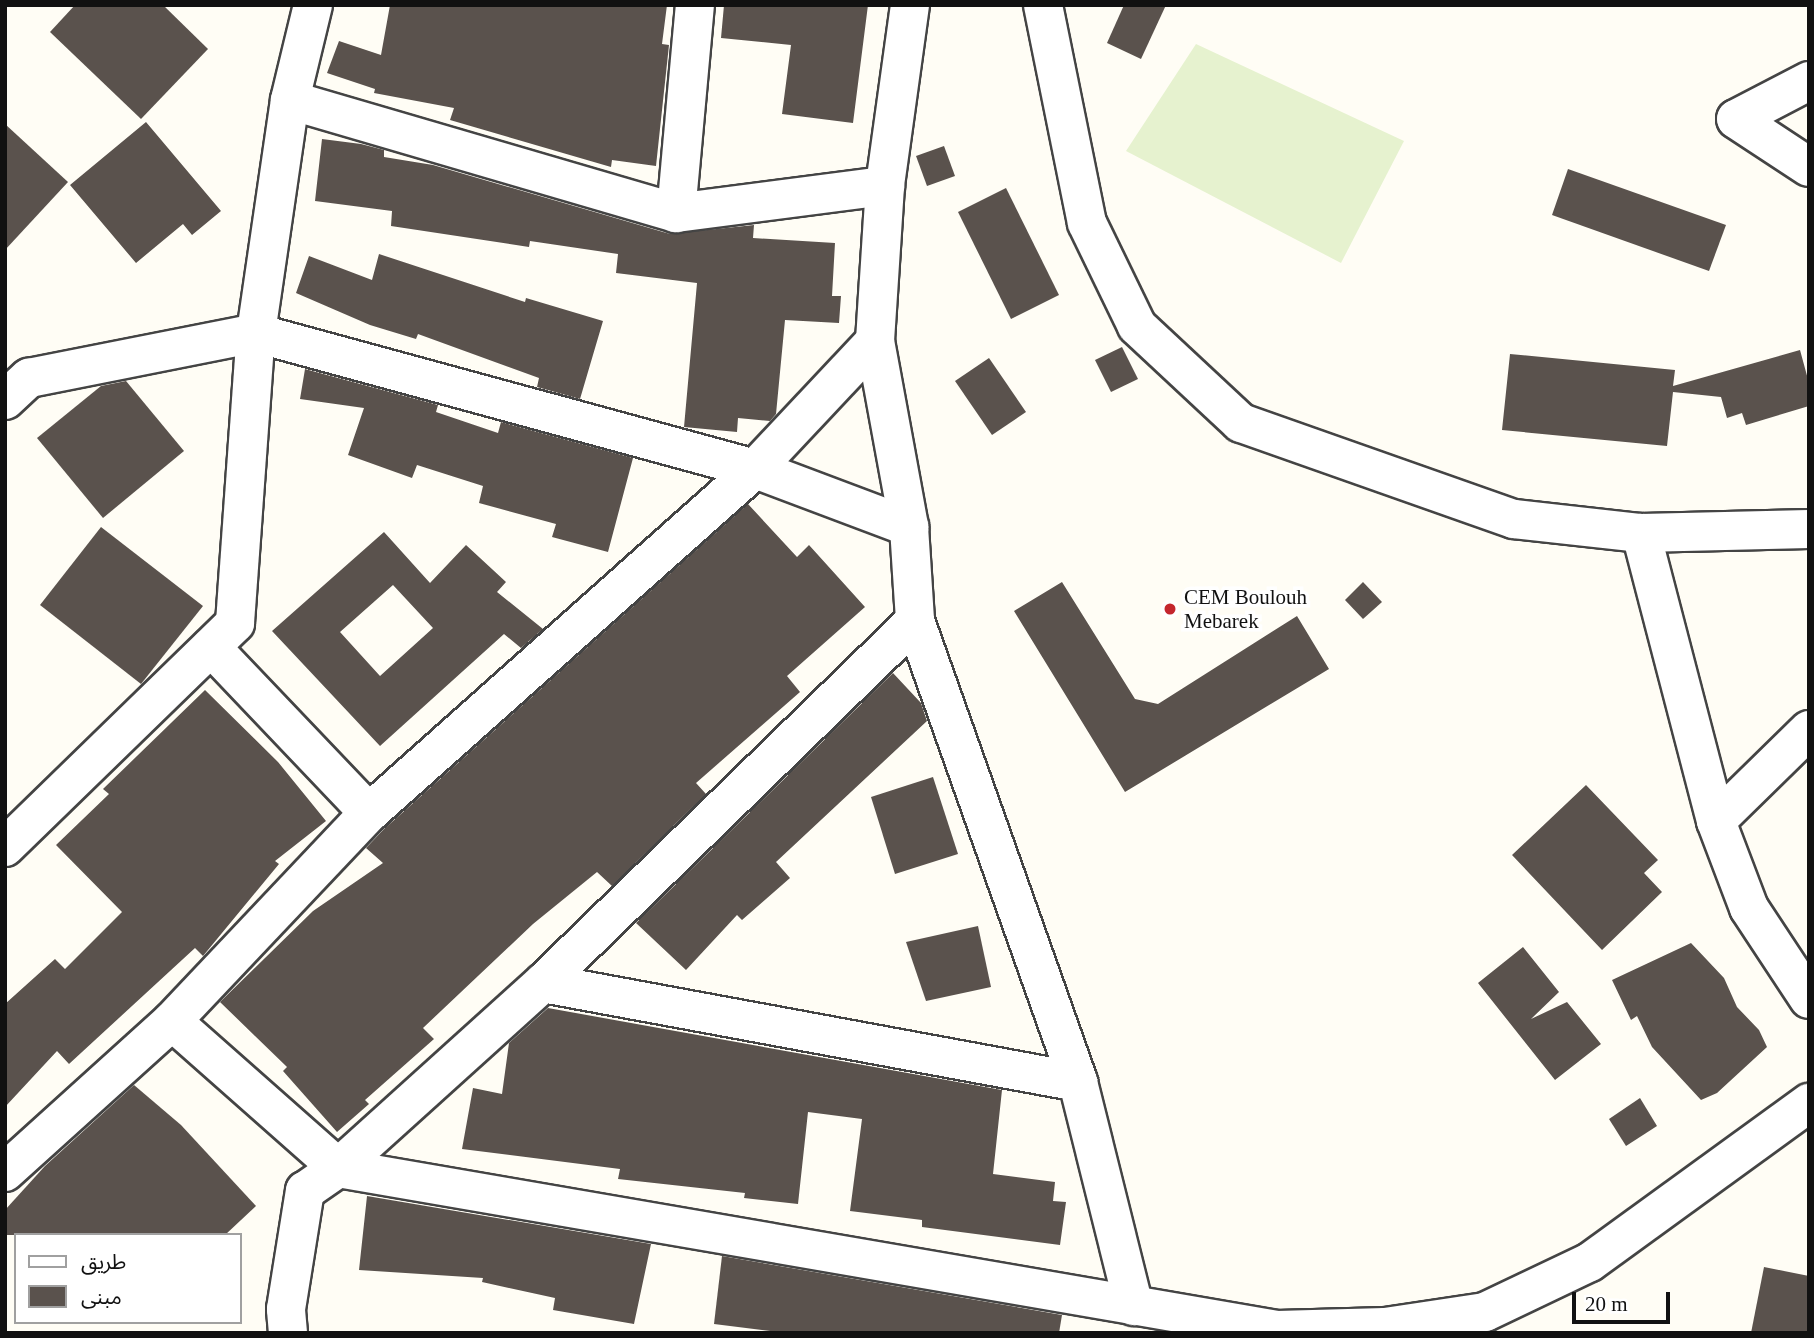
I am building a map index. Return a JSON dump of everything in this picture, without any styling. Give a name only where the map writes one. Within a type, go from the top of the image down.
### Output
[{"type":"street","points":[[5,847],[235,623],[256,333],[290,100],[313,5]]},
{"type":"street","points":[[676,213],[695,5]]},
{"type":"street","points":[[910,5],[885,186],[875,341],[909,527],[915,621],[1078,1082],[1134,1306]]},
{"type":"street","points":[[1043,5],[1087,223],[1137,326],[1241,424],[1514,519],[1641,533],[1809,529]]},
{"type":"street","points":[[1809,80],[1736,119],[1809,167]]},
{"type":"street","points":[[290,100],[676,213],[885,186]]},
{"type":"street","points":[[5,400],[29,378],[256,333],[755,469],[909,527]]},
{"type":"street","points":[[5,1172],[172,1021],[369,813],[755,469],[875,341]]},
{"type":"street","points":[[1641,533],[1716,821],[1749,908],[1809,999]]},
{"type":"street","points":[[288,1333],[286,1309],[306,1191],[338,1168],[543,983],[915,621]]},
{"type":"street","points":[[211,646],[369,813]]},
{"type":"street","points":[[1716,821],[1809,730]]},
{"type":"street","points":[[543,983],[1078,1082]]},
{"type":"street","points":[[172,1021],[338,1168],[1277,1330],[1385,1327],[1485,1312],[1590,1262],[1809,1103]]},
{"type":"green space","points":[[1196,44],[1404,141],[1341,263],[1126,151]]},
{"type":"building","points":[[75,5],[163,5],[208,49],[141,119],[50,32]]},
{"type":"building","points":[[390,5],[667,5],[662,44],[669,45],[656,166],[612,160],[611,167],[450,120],[454,108],[374,93],[375,89],[327,73],[339,41],[381,55]]},
{"type":"building","points":[[724,5],[868,5],[853,123],[782,114],[791,45],[721,38]]},
{"type":"building","points":[[1124,5],[1166,5],[1141,59],[1107,43]]},
{"type":"building","points":[[146,122],[221,211],[192,235],[183,224],[136,263],[70,185]]},
{"type":"building","points":[[5,124],[68,182],[5,250]]},
{"type":"building","points":[[322,139],[384,150],[384,157],[433,165],[670,234],[754,225],[753,238],[835,243],[832,296],[841,296],[839,323],[785,320],[776,414],[770,421],[738,418],[737,432],[684,427],[697,283],[616,273],[618,254],[530,241],[529,247],[391,226],[392,211],[315,201]]},
{"type":"building","points":[[944,146],[955,176],[927,186],[916,156]]},
{"type":"building","points":[[1568,169],[1726,225],[1709,271],[1552,215]]},
{"type":"building","points":[[1006,188],[1059,295],[1011,319],[958,212]]},
{"type":"building","points":[[379,254],[525,302],[526,298],[603,321],[580,399],[537,387],[539,378],[418,334],[416,339],[370,325],[296,293],[309,256],[372,280]]},
{"type":"building","points":[[1122,347],[1138,379],[1111,392],[1095,360]]},
{"type":"building","points":[[1800,350],[1809,383],[1809,406],[1746,425],[1742,413],[1727,418],[1721,397],[1673,392],[1667,446],[1502,430],[1510,354],[1675,370],[1673,386]]},
{"type":"building","points":[[989,358],[1026,412],[992,435],[955,381]]},
{"type":"building","points":[[305,369],[438,405],[436,412],[498,433],[501,422],[633,458],[608,552],[552,537],[556,524],[479,503],[483,486],[417,465],[412,478],[348,455],[364,408],[300,399]]},
{"type":"building","points":[[126,381],[184,451],[103,518],[37,438],[101,386]]},
{"type":"building","points":[[748,504],[797,557],[809,545],[865,607],[787,676],[800,692],[696,783],[706,794],[612,886],[597,872],[533,924],[423,1028],[434,1039],[365,1100],[369,1104],[337,1132],[283,1071],[287,1067],[220,1002],[313,911],[383,863],[366,848],[384,829]]},
{"type":"building","points":[[101,527],[203,606],[141,684],[40,605]]},
{"type":"building","points":[[384,532],[430,583],[466,545],[506,582],[497,592],[543,629],[521,648],[504,634],[380,746],[272,631]],"holes":[[[393,585],[433,628],[380,676],[340,632]]]},
{"type":"building","points":[[1062,582],[1135,699],[1158,704],[1297,616],[1329,669],[1125,792],[1014,611]]},
{"type":"building","points":[[1363,582],[1382,602],[1363,619],[1345,600]]},
{"type":"building","points":[[893,673],[921,703],[927,721],[776,862],[790,878],[742,920],[737,915],[686,970],[636,923]]},
{"type":"building","points":[[205,690],[278,762],[326,821],[275,861],[279,864],[203,956],[195,948],[69,1064],[57,1051],[5,1107],[5,1004],[55,959],[65,969],[122,912],[56,845],[109,794],[103,789]]},
{"type":"building","points":[[933,777],[958,854],[895,874],[871,797]]},
{"type":"building","points":[[1586,785],[1658,860],[1644,873],[1662,892],[1602,950],[1512,855]]},
{"type":"building","points":[[978,926],[991,987],[926,1001],[906,942]]},
{"type":"building","points":[[1691,943],[1724,978],[1737,1007],[1759,1030],[1767,1047],[1717,1093],[1701,1100],[1652,1047],[1637,1016],[1631,1020],[1612,980]]},
{"type":"building","points":[[1523,947],[1559,992],[1531,1019],[1567,1002],[1601,1044],[1555,1080],[1478,983]]},
{"type":"building","points":[[548,1008],[1002,1090],[993,1174],[1055,1182],[1053,1201],[1066,1202],[1060,1245],[922,1227],[922,1220],[850,1211],[862,1119],[808,1112],[798,1204],[744,1198],[745,1193],[618,1179],[620,1169],[462,1149],[473,1088],[502,1094],[509,1043]]},
{"type":"building","points":[[134,1085],[181,1125],[256,1206],[227,1233],[5,1235],[5,1210],[45,1166]]},
{"type":"building","points":[[1640,1098],[1657,1126],[1626,1146],[1609,1119]]},
{"type":"building","points":[[367,1196],[651,1244],[634,1324],[553,1310],[555,1298],[482,1282],[483,1278],[359,1270]]},
{"type":"building","points":[[722,1256],[1062,1315],[1059,1333],[787,1333],[714,1324]]},
{"type":"building","points":[[1764,1267],[1809,1276],[1809,1333],[1751,1333]]},
{"type":"place","name":"CEM Boulouh Mebarek","points":[[1170,609]]}]
